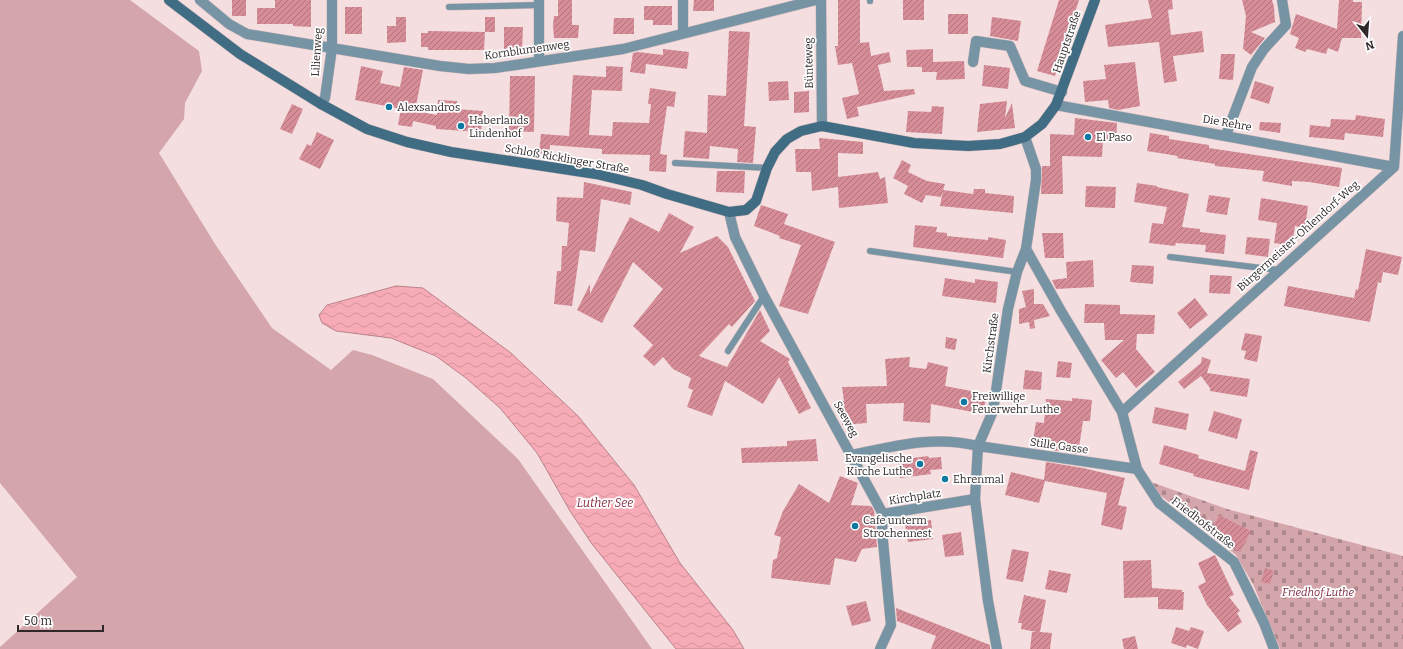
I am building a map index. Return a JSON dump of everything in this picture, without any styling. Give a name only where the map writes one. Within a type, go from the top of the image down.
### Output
[{"type":"street","name":"Schloß Ricklinger Straße","points":[[168,0],[240,54],[321,104],[367,129],[407,142],[451,152],[596,174],[642,185],[729,212],[746,210],[756,201],[767,168],[775,152],[787,139],[801,131],[822,126],[914,143],[961,146],[1000,144],[1025,137],[1042,124],[1056,105]]},
{"type":"street","name":"Kornblumenweg","points":[[200,0],[229,24],[247,34],[440,66],[469,69],[495,68],[623,48],[816,0]]},
{"type":"street","name":"Lilienweg","points":[[321,104],[325,98],[332,48],[332,0]]},
{"type":"street","points":[[683,0],[683,33]]},
{"type":"street","name":"Bünteweg","points":[[821,0],[822,126]]},
{"type":"street","name":"Hauptstraße","points":[[1056,105],[1095,0]]},
{"type":"street","points":[[1226,135],[1252,67],[1264,48],[1286,25],[1282,0]]},
{"type":"street","points":[[539,3],[539,61]]},
{"type":"street","points":[[1394,167],[1403,36]]},
{"type":"street","points":[[973,62],[976,41],[1010,46],[1025,80],[1062,92]]},
{"type":"street","name":"Die Rehre","points":[[1056,105],[1394,167]]},
{"type":"street","name":"Kirchstraße","points":[[997,649],[988,601],[975,498],[978,446],[993,411],[1008,309],[1017,272],[1026,248],[1036,180],[1036,169],[1025,137]]},
{"type":"street","name":"Bürgermeister-Ohlendorf-Weg","points":[[1122,412],[1394,167]]},
{"type":"street","name":"Seeweg","points":[[729,212],[735,237],[764,296],[883,514],[882,531],[891,625],[880,649]]},
{"type":"street","name":"Friedhofstraße","points":[[1026,248],[1060,311],[1122,412],[1137,469],[1159,503],[1234,562],[1264,623],[1274,649]]},
{"type":"street","points":[[852,455],[918,441],[964,442],[978,446]]},
{"type":"street","name":"Stille Gasse","points":[[978,446],[1137,469]]},
{"type":"street","name":"Kirchplatz","points":[[883,514],[975,498]]},
{"type":"lane","points":[[449,7],[539,3]]},
{"type":"lane","points":[[676,163],[767,168]]},
{"type":"lane","points":[[870,251],[1017,272]]},
{"type":"lane","points":[[1170,257],[1278,270]]},
{"type":"lane","points":[[728,351],[764,296]]},
{"type":"green space","points":[[0,0],[130,0],[199,51],[202,71],[185,103],[184,119],[159,153],[215,244],[272,328],[331,370],[353,350],[372,355],[433,379],[518,459],[652,649],[0,649],[0,647],[77,577],[0,483]]},
{"type":"green space","name":"Friedhof Luthe","points":[[1151,482],[1227,509],[1403,556],[1403,649],[1280,649],[1253,584],[1236,555],[1160,495]]},
{"type":"water","name":"Luther See","points":[[396,286],[423,288],[511,353],[578,416],[634,485],[680,563],[733,630],[744,649],[676,649],[592,544],[570,511],[537,453],[500,408],[466,378],[436,356],[391,338],[336,331],[322,323],[319,315],[327,305]]},
{"type":"building","points":[[232,0],[246,0],[246,16],[232,16]]},
{"type":"building","points":[[275,0],[311,0],[311,27],[293,26],[293,24],[257,24],[257,8],[275,8]]},
{"type":"building","points":[[558,0],[572,0],[572,25],[579,25],[578,38],[554,38],[553,25],[554,16],[558,16]]},
{"type":"building","points":[[694,0],[714,0],[714,11],[693,11]]},
{"type":"building","points":[[838,0],[860,0],[860,43],[869,42],[871,56],[889,52],[891,62],[878,65],[884,91],[914,89],[915,94],[857,107],[859,116],[847,119],[842,98],[859,94],[852,63],[838,65],[835,46],[838,46]]},
{"type":"building","points":[[903,0],[924,0],[924,20],[903,20]]},
{"type":"building","points":[[1059,0],[1079,0],[1055,76],[1037,71]]},
{"type":"building","points":[[1148,0],[1172,0],[1173,9],[1168,10],[1171,35],[1202,31],[1204,52],[1173,56],[1177,81],[1164,83],[1159,42],[1108,47],[1105,25],[1152,18]]},
{"type":"building","points":[[1242,0],[1272,0],[1274,7],[1275,22],[1251,32],[1265,38],[1251,55],[1243,49],[1246,16]]},
{"type":"building","points":[[1339,0],[1353,0],[1353,2],[1362,2],[1361,38],[1342,38],[1338,52],[1328,48],[1326,54],[1307,49],[1305,52],[1295,48],[1299,38],[1290,34],[1296,14],[1337,29]]},
{"type":"building","points":[[644,6],[672,6],[672,25],[653,25],[653,20],[644,20]]},
{"type":"building","points":[[345,7],[362,7],[362,34],[345,34]]},
{"type":"building","points":[[948,14],[968,14],[968,34],[948,34]]},
{"type":"building","points":[[396,17],[406,17],[406,42],[387,43],[387,26],[396,26]]},
{"type":"building","points":[[485,17],[495,17],[495,32],[485,32]]},
{"type":"building","points":[[992,17],[1021,21],[1018,41],[990,36]]},
{"type":"building","points":[[614,18],[634,18],[634,34],[613,34]]},
{"type":"building","points":[[504,27],[523,27],[522,50],[504,50]]},
{"type":"building","points":[[428,31],[485,32],[484,50],[428,50],[428,47],[421,47],[421,33],[428,33]]},
{"type":"building","points":[[729,31],[750,32],[744,126],[756,127],[753,163],[737,162],[738,149],[710,146],[709,159],[683,157],[685,131],[707,133],[708,95],[726,96]]},
{"type":"building","points":[[663,49],[689,52],[687,69],[646,64],[645,74],[630,72],[633,53],[638,52],[663,55]]},
{"type":"building","points":[[933,49],[933,62],[964,61],[965,79],[936,80],[937,72],[922,72],[922,67],[907,67],[906,50]]},
{"type":"building","points":[[1221,54],[1235,54],[1233,80],[1219,79]]},
{"type":"building","points":[[1135,62],[1140,106],[1118,110],[1109,108],[1108,100],[1085,102],[1083,81],[1106,79],[1104,65]]},
{"type":"building","points":[[984,65],[1010,68],[1008,89],[982,86]]},
{"type":"building","points":[[361,66],[383,71],[380,83],[400,87],[404,67],[423,70],[415,111],[437,115],[438,100],[457,101],[456,109],[483,111],[481,132],[436,129],[436,126],[413,121],[412,127],[398,125],[401,109],[355,100]]},
{"type":"building","points":[[606,66],[623,67],[622,91],[592,90],[589,135],[612,136],[613,122],[649,123],[651,104],[648,104],[650,88],[676,92],[674,107],[667,106],[660,154],[667,155],[666,172],[649,171],[650,155],[602,154],[602,149],[550,145],[549,154],[539,153],[541,134],[569,136],[573,75],[606,77]]},
{"type":"building","points":[[510,76],[535,76],[534,132],[509,131]]},
{"type":"building","points":[[788,81],[789,100],[769,101],[768,82]]},
{"type":"building","points":[[1255,81],[1274,87],[1269,104],[1250,98]]},
{"type":"building","points":[[809,91],[809,112],[794,113],[794,92]]},
{"type":"building","points":[[1007,101],[1005,118],[1012,103],[1015,128],[977,132],[980,104]]},
{"type":"building","points":[[292,104],[303,109],[292,134],[280,129]]},
{"type":"building","points":[[932,106],[944,107],[942,134],[906,132],[908,111],[931,112]]},
{"type":"building","points":[[1356,115],[1385,119],[1383,137],[1345,133],[1344,140],[1309,137],[1310,125],[1330,127],[1331,119],[1355,120]]},
{"type":"building","points":[[1075,118],[1117,123],[1116,142],[1103,141],[1102,157],[1062,156],[1063,194],[1041,194],[1042,166],[1050,166],[1050,134],[1074,135]]},
{"type":"building","points":[[1260,122],[1281,123],[1280,133],[1259,130]]},
{"type":"building","points":[[317,132],[334,140],[320,169],[299,159],[307,144],[311,146]]},
{"type":"building","points":[[1150,133],[1169,136],[1169,139],[1209,145],[1209,148],[1342,168],[1339,187],[1292,181],[1292,186],[1262,181],[1264,171],[1215,166],[1215,164],[1177,158],[1178,156],[1147,151]]},
{"type":"building","points":[[819,138],[863,142],[863,154],[838,153],[838,177],[878,172],[880,179],[885,177],[888,203],[839,208],[838,187],[812,191],[811,172],[796,172],[795,149],[820,149]]},
{"type":"building","points":[[902,160],[911,165],[908,172],[927,181],[945,184],[943,190],[973,194],[974,189],[985,189],[985,193],[1014,196],[1013,213],[940,206],[943,191],[941,197],[926,195],[922,203],[904,194],[908,186],[893,178]]},
{"type":"building","points":[[717,171],[745,171],[744,193],[716,192]]},
{"type":"building","points":[[584,182],[632,192],[630,205],[601,199],[595,252],[580,250],[572,306],[554,304],[557,271],[561,271],[562,246],[567,246],[569,223],[556,221],[557,197],[583,198]]},
{"type":"building","points":[[1137,183],[1157,186],[1189,194],[1182,227],[1200,229],[1200,232],[1226,235],[1224,254],[1205,252],[1206,245],[1176,243],[1175,246],[1149,243],[1152,223],[1163,224],[1167,207],[1134,202]]},
{"type":"building","points":[[1086,186],[1116,187],[1115,208],[1085,207]]},
{"type":"building","points":[[1209,195],[1230,198],[1227,215],[1206,212]]},
{"type":"building","points":[[1261,198],[1308,206],[1305,228],[1295,226],[1292,246],[1274,243],[1277,223],[1258,220]]},
{"type":"building","points":[[761,205],[788,214],[784,224],[835,242],[808,314],[779,306],[801,245],[779,238],[780,236],[754,226]]},
{"type":"building","points":[[669,213],[694,227],[680,253],[717,236],[728,247],[755,301],[732,327],[729,324],[699,356],[727,367],[760,310],[770,331],[760,341],[790,359],[788,362],[811,408],[799,414],[779,377],[763,404],[725,381],[712,416],[687,407],[693,390],[688,388],[691,378],[673,369],[663,357],[654,366],[643,356],[653,345],[633,326],[663,289],[633,262],[602,323],[577,310],[590,284],[590,294],[630,217],[659,232]]},
{"type":"building","points":[[915,225],[937,227],[936,232],[947,233],[947,236],[988,240],[988,237],[1006,240],[1003,258],[913,247]]},
{"type":"building","points":[[1042,233],[1063,233],[1064,258],[1045,258]]},
{"type":"building","points":[[1247,237],[1270,239],[1268,257],[1245,254]]},
{"type":"building","points":[[1366,249],[1402,257],[1398,275],[1383,272],[1381,283],[1378,282],[1370,322],[1284,306],[1288,286],[1354,298],[1356,289],[1358,290]]},
{"type":"building","points":[[1093,260],[1094,287],[1056,289],[1052,280],[1067,278],[1066,262]]},
{"type":"building","points":[[1132,265],[1154,266],[1153,284],[1130,282]]},
{"type":"building","points":[[1210,275],[1232,276],[1230,294],[1209,293]]},
{"type":"building","points":[[945,278],[975,283],[975,279],[998,282],[996,303],[942,296]]},
{"type":"building","points":[[1034,289],[1034,304],[1043,304],[1050,316],[1034,320],[1035,328],[1030,329],[1029,322],[1019,324],[1019,309],[1026,307],[1022,291]]},
{"type":"building","points":[[1195,298],[1208,315],[1190,329],[1177,313]]},
{"type":"building","points":[[1085,304],[1120,305],[1120,314],[1155,315],[1154,334],[1137,334],[1136,349],[1155,372],[1136,388],[1123,372],[1116,378],[1101,360],[1124,340],[1105,340],[1104,323],[1084,323]]},
{"type":"building","points":[[1245,333],[1262,336],[1257,362],[1244,359],[1246,351],[1241,350]]},
{"type":"building","points":[[946,337],[957,339],[955,350],[945,348]]},
{"type":"building","points":[[910,357],[909,367],[926,369],[928,362],[948,367],[945,386],[987,394],[983,414],[931,404],[930,423],[903,421],[904,403],[866,404],[867,423],[842,425],[841,401],[844,401],[842,387],[887,386],[885,359]]},
{"type":"building","points":[[1202,357],[1211,360],[1207,373],[1250,379],[1247,397],[1210,391],[1210,388],[1201,376],[1184,389],[1178,382],[1201,363]]},
{"type":"building","points":[[1058,361],[1072,363],[1070,378],[1056,377]]},
{"type":"building","points":[[1025,370],[1042,372],[1041,390],[1023,389]]},
{"type":"building","points":[[1072,398],[1092,400],[1090,421],[1083,421],[1078,454],[1032,447],[1036,422],[1044,423],[1046,399],[1072,401]]},
{"type":"building","points":[[1155,407],[1189,414],[1186,430],[1152,423]]},
{"type":"building","points":[[1214,411],[1242,419],[1237,439],[1208,431]]},
{"type":"building","points":[[816,439],[818,461],[742,463],[741,448],[787,446],[787,441]]},
{"type":"building","points":[[1164,445],[1199,455],[1198,458],[1245,471],[1250,450],[1258,452],[1249,490],[1193,476],[1194,474],[1159,464]]},
{"type":"building","name":"Evangelische Kirche Luthe","points":[[928,456],[929,458],[941,457],[942,469],[930,470],[931,474],[900,478],[898,460]]},
{"type":"building","points":[[1046,462],[1083,468],[1125,478],[1118,505],[1127,507],[1122,530],[1101,525],[1107,493],[1045,481],[1039,503],[1005,495],[1011,472],[1044,480]]},
{"type":"building","points":[[840,476],[858,483],[851,505],[871,506],[874,510],[877,547],[862,549],[856,562],[835,558],[830,585],[771,578],[773,560],[777,558],[781,537],[774,535],[783,511],[799,484],[829,503]]},
{"type":"building","points":[[1219,515],[1251,531],[1240,552],[1218,541],[1209,534]]},
{"type":"building","points":[[931,520],[933,539],[908,542],[905,523]]},
{"type":"building","points":[[961,532],[964,555],[945,557],[942,535]]},
{"type":"building","points":[[1012,549],[1029,552],[1023,582],[1006,579]]},
{"type":"building","points":[[1215,555],[1234,595],[1229,597],[1240,611],[1237,613],[1242,622],[1228,632],[1207,605],[1198,586],[1206,582],[1198,563]]},
{"type":"building","points":[[1151,560],[1152,588],[1182,590],[1182,592],[1184,592],[1183,610],[1158,609],[1158,597],[1124,598],[1123,561]]},
{"type":"building","points":[[1265,568],[1274,571],[1270,584],[1261,582]]},
{"type":"building","points":[[1049,570],[1071,574],[1067,593],[1045,589]]},
{"type":"building","points":[[1024,595],[1046,600],[1040,632],[1052,633],[1050,649],[1030,649],[1032,632],[1037,632],[1021,629],[1022,623],[1018,623]]},
{"type":"building","points":[[866,601],[871,621],[852,626],[846,606]]},
{"type":"building","points":[[896,608],[990,645],[990,649],[931,649],[936,636],[897,621]]},
{"type":"building","points":[[1176,627],[1189,631],[1191,627],[1204,631],[1198,649],[1187,645],[1186,648],[1171,643]]},
{"type":"building","points":[[1135,636],[1138,649],[1124,649],[1122,639]]},
{"type":"place","name":"Alexsandros","points":[[389,107]]},
{"type":"place","name":"Haberlands Lindenhof","points":[[461,126]]},
{"type":"place","name":"El Paso","points":[[1088,137]]},
{"type":"place","name":"Freiwillige Feuerwehr Luthe","points":[[964,402]]},
{"type":"place","name":"Evangelische Kirche Luthe","points":[[920,464]]},
{"type":"place","name":"Ehrenmal","points":[[945,479]]},
{"type":"place","name":"Cafe unterm Strochennest","points":[[855,526]]}]
